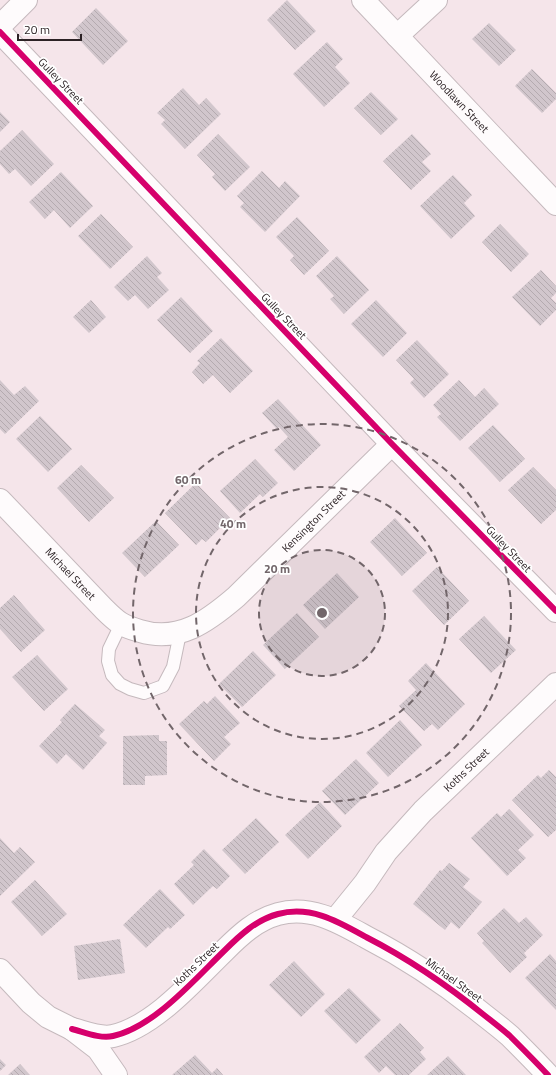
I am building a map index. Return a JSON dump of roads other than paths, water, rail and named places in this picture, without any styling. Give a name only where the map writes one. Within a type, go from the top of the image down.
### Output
[{"type":"street","points":[[0,26],[26,0]]},
{"type":"street","name":"Woodlawn Street","points":[[363,0],[556,204]]},
{"type":"street","points":[[397,36],[436,0]]},
{"type":"street","name":"Gulley Street","points":[[0,32],[392,444],[556,611]]},
{"type":"street","name":"Kensington Street","points":[[150,634],[180,633],[205,621],[219,611],[236,597],[392,444]]},
{"type":"street","name":"Michael Street","points":[[0,500],[104,609],[121,624],[150,634]]},
{"type":"street","name":"Koths Street","points":[[72,1029],[94,1035],[112,1037],[129,1031],[145,1022],[168,1005],[245,931],[266,918],[280,913],[299,911],[318,914],[335,920],[365,883],[386,852],[423,811],[556,684]]},
{"type":"street","name":"Michael Street","points":[[335,920],[396,952],[460,995],[509,1036],[548,1075]]},
{"type":"street","points":[[0,970],[31,1003],[48,1017],[72,1029],[98,1049],[116,1075]]},
{"type":"lane","points":[[121,624],[110,649],[108,661],[112,675],[120,684],[144,693],[163,686],[173,667],[180,633]]}]
